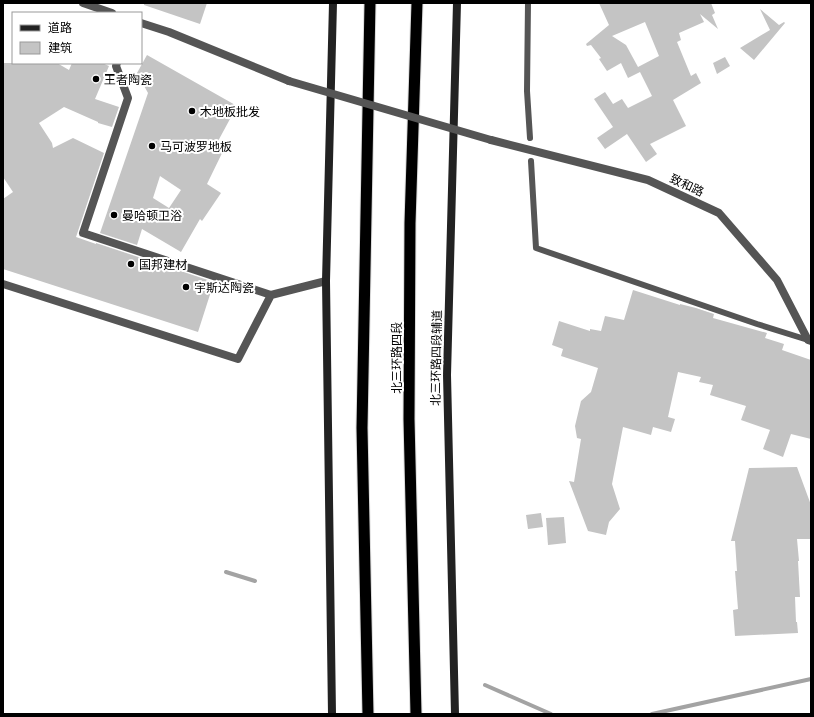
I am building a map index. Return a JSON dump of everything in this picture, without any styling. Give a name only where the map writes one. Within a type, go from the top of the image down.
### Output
[{"type":"highway","points":[[368,714],[362,428],[370,3]]},
{"type":"highway","name":"北三环路四段","points":[[416,714],[409,411],[410,223],[417,3]]},
{"type":"main road","points":[[332,714],[326,282],[333,3]]},
{"type":"main road","name":"北三环路四段辅道","points":[[455,714],[447,375],[457,3]]},
{"type":"street","points":[[82,3],[109,12]]},
{"type":"street","name":"致和路","points":[[142,23],[168,32],[289,81],[491,140],[648,180],[719,213],[777,280],[810,341]]},
{"type":"street","points":[[117,64],[116,66],[128,98],[83,233],[271,295],[326,282]]},
{"type":"street","points":[[3,284],[238,359],[271,295]]},
{"type":"lane","points":[[528,3],[527,91],[530,138]]},
{"type":"lane","points":[[531,161],[536,248],[756,324],[810,341]]},
{"type":"building","points":[[144,3],[207,3],[200,24],[144,5]]},
{"type":"building","points":[[599,3],[711,3],[715,13],[712,15],[718,29],[700,14],[704,22],[679,33],[681,40],[677,42],[691,76],[696,73],[701,83],[673,100],[686,126],[650,144],[657,154],[646,162],[627,134],[605,149],[597,138],[613,127],[594,99],[605,92],[613,104],[622,99],[628,108],[652,96],[640,72],[628,78],[621,63],[607,71],[599,59],[601,58],[591,45],[587,46],[586,44],[609,25]],"holes":[[[645,22],[659,56],[638,67],[626,45],[612,36]]]},
{"type":"building","points":[[760,9],[779,25],[784,22],[785,23],[754,60],[740,48],[770,30]]},
{"type":"building","points":[[147,55],[237,106],[217,143],[225,147],[207,184],[221,193],[202,221],[200,219],[181,252],[142,229],[137,245],[100,233],[148,93],[137,73]],"holes":[[[160,176],[181,190],[169,208],[153,198]]]},
{"type":"building","points":[[725,57],[730,66],[717,74],[713,63]]},
{"type":"building","points":[[3,63],[59,64],[69,70],[72,64],[104,64],[109,66],[95,99],[119,107],[112,127],[98,123],[64,107],[39,123],[52,143],[53,148],[73,138],[104,153],[76,237],[214,282],[198,332],[3,269],[3,199],[13,192],[3,177]]},
{"type":"building","points":[[633,290],[714,314],[713,318],[767,333],[765,338],[784,344],[782,350],[811,360],[811,439],[791,434],[783,457],[763,449],[770,430],[741,420],[746,406],[710,395],[713,385],[699,382],[701,377],[678,372],[668,417],[675,419],[671,432],[653,427],[651,435],[623,427],[612,484],[620,509],[609,522],[606,535],[588,531],[569,481],[574,482],[581,439],[577,438],[575,426],[581,401],[591,392],[598,368],[561,356],[563,349],[552,345],[559,321],[590,331],[590,329],[601,331],[605,316],[624,320]]},
{"type":"building","points":[[797,467],[811,505],[811,539],[797,539],[800,597],[795,597],[798,633],[735,636],[733,610],[738,609],[735,571],[737,571],[735,541],[731,541],[749,468]]},
{"type":"building","points":[[541,513],[543,527],[528,529],[526,515]]},
{"type":"building","points":[[564,517],[566,543],[548,545],[546,518]]},
{"type":"waterway","points":[[226,572],[255,581]]},
{"type":"waterway","points":[[652,714],[811,679]]},
{"type":"waterway","points":[[485,685],[551,714]]},
{"type":"place","name":"王者陶瓷","points":[[96,79]]},
{"type":"place","name":"木地板批发","points":[[192,111]]},
{"type":"place","name":"马可波罗地板","points":[[152,146]]},
{"type":"place","name":"曼哈顿卫浴","points":[[114,215]]},
{"type":"place","name":"国邦建材","points":[[131,264]]},
{"type":"place","name":"宇斯达陶瓷","points":[[186,287]]}]
